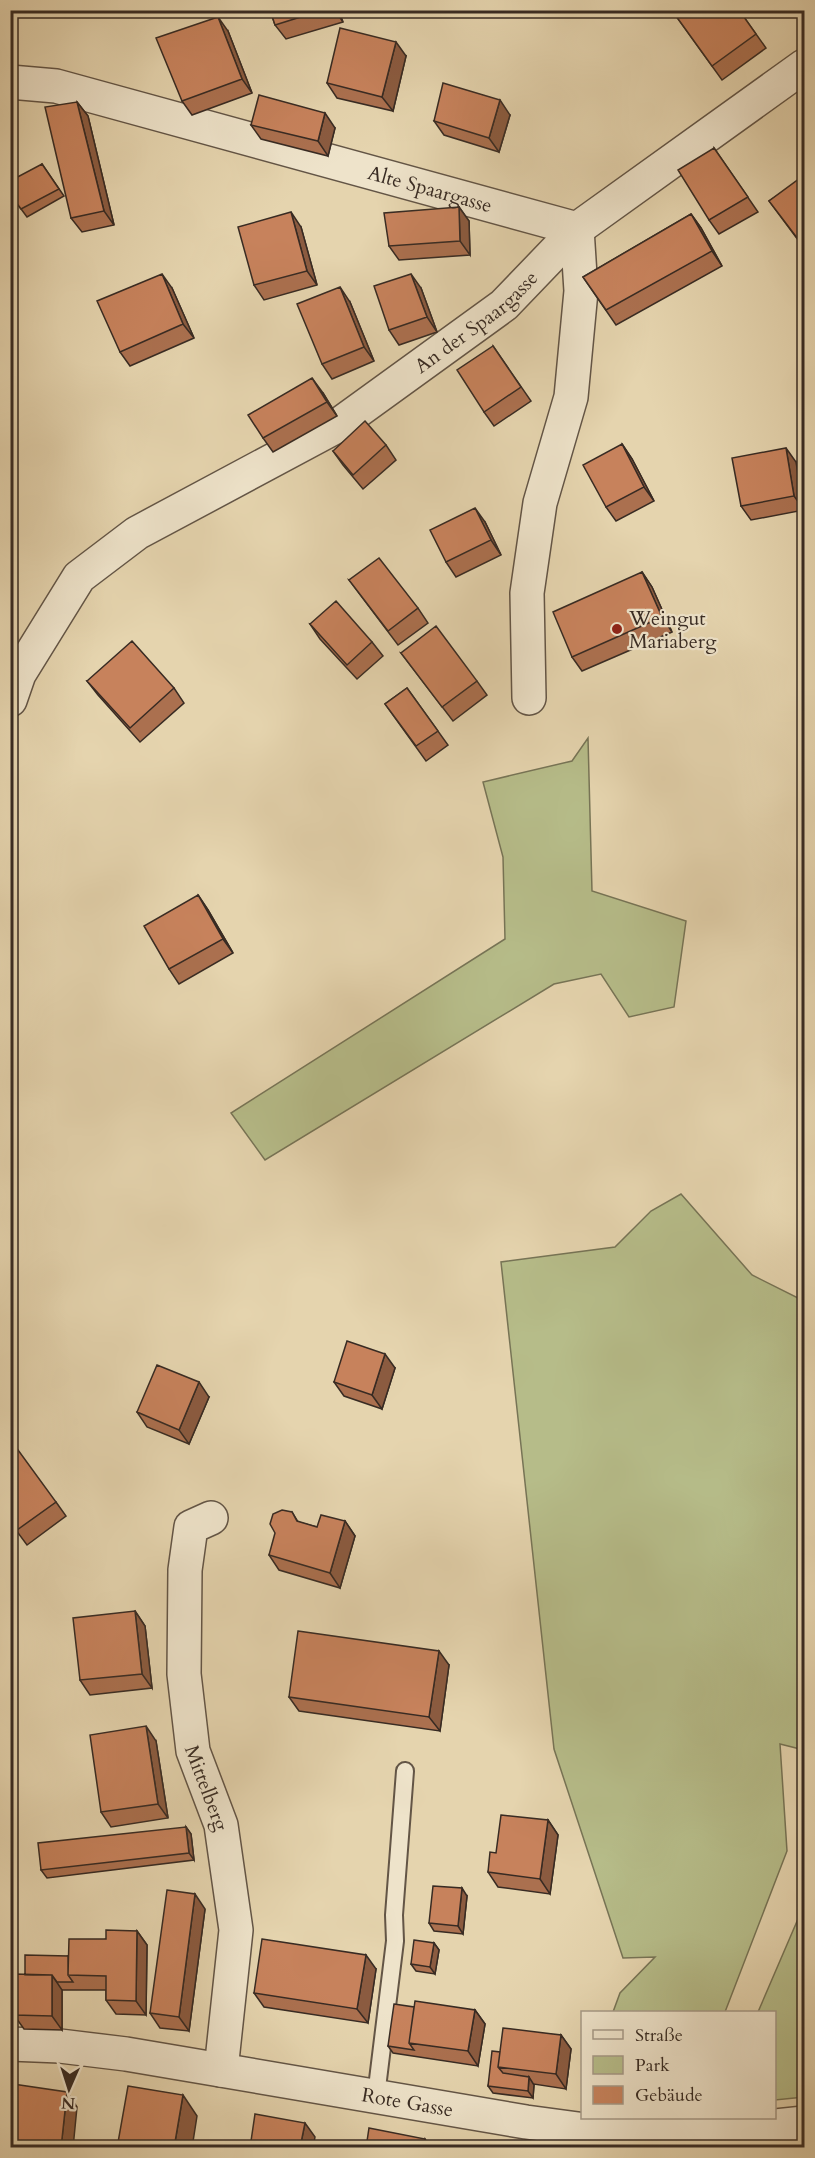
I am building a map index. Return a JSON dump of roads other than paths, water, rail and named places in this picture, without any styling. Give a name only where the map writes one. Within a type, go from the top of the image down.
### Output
[{"type":"street","points":[[529,698],[527,593],[540,503],[572,397],[581,291],[578,229],[804,66]]},
{"type":"street","name":"Alte Spaargasse","points":[[10,82],[56,86],[578,229]]},
{"type":"street","name":"An der Spaargasse","points":[[10,700],[20,674],[79,577],[137,533],[336,426],[504,305],[578,229]]},
{"type":"street","name":"Mittelberg","points":[[211,1518],[191,1527],[185,1570],[184,1674],[193,1750],[222,1825],[236,1930],[221,2070]]},
{"type":"street","name":"Rote Gasse","points":[[10,2044],[60,2046],[126,2054],[526,2122],[608,2133],[709,2133],[744,2139],[804,2123]]},
{"type":"lane","points":[[376,2096],[395,1941],[394,1915],[405,1771]]},
{"type":"place","name":"Weingut Mariaberg","points":[[617,629]]}]
